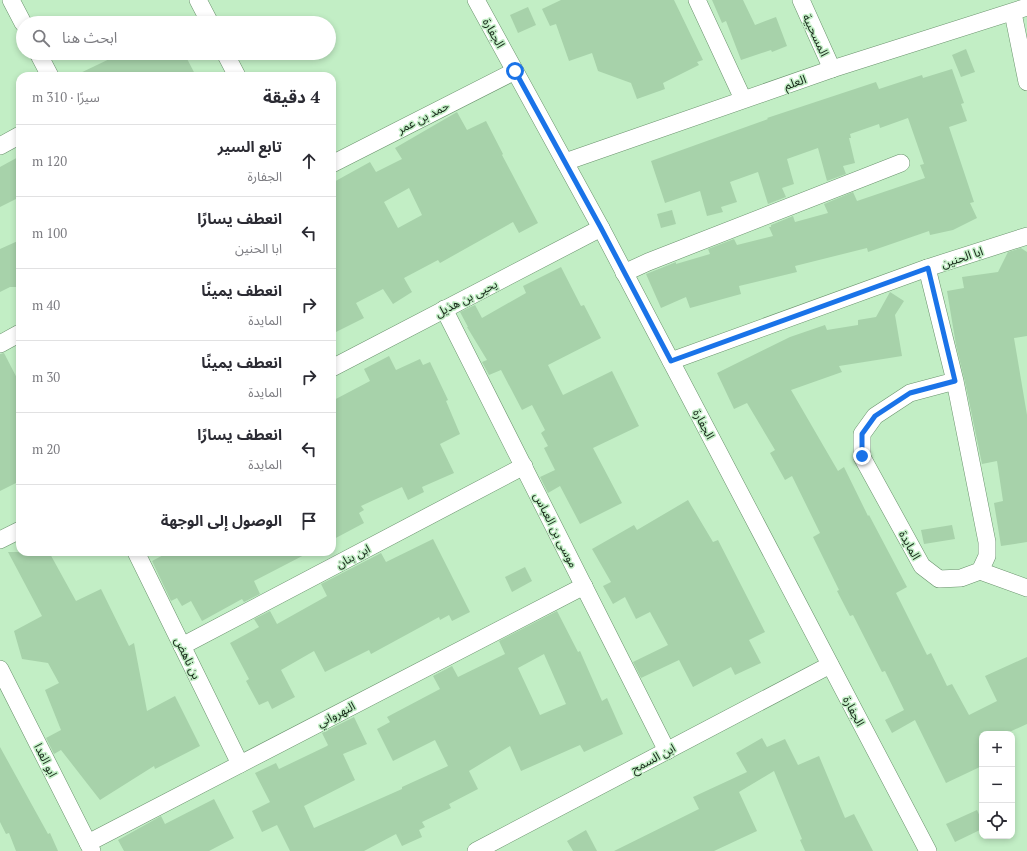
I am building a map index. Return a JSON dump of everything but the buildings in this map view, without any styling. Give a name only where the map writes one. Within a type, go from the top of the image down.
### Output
[{"type":"street","points":[[11,0],[19,16]]},
{"type":"street","points":[[198,0],[206,16]]},
{"type":"street","name":"الجفارة","points":[[476,0],[601,228],[928,851]]},
{"type":"street","points":[[697,0],[743,99]]},
{"type":"street","name":"المسحبية","points":[[800,0],[832,69]]},
{"type":"street","points":[[1020,10],[1027,82]]},
{"type":"street","name":"العلم","points":[[565,162],[832,69],[1020,10]]},
{"type":"street","points":[[42,60],[48,72]]},
{"type":"street","points":[[229,60],[235,72]]},
{"type":"street","name":"حمد بن عمر","points":[[336,162],[515,71]]},
{"type":"street","points":[[0,146],[16,138]]},
{"type":"street","points":[[624,272],[901,163]]},
{"type":"street","name":"يحيى بن هذيل","points":[[336,366],[601,228]]},
{"type":"street","name":"ابا الحنين","points":[[671,361],[928,268],[1027,236]]},
{"type":"street","points":[[928,268],[955,381],[987,542],[987,556],[980,571],[1027,588]]},
{"type":"street","name":"موسى بن العباس","points":[[444,309],[667,750]]},
{"type":"street","points":[[0,344],[16,335]]},
{"type":"street","name":"المايدة","points":[[955,381],[910,393],[875,416],[862,434],[862,456],[922,566],[939,579],[961,578],[980,571]]},
{"type":"street","name":"ابن بنان","points":[[182,646],[524,466]]},
{"type":"street","points":[[0,540],[16,532]]},
{"type":"street","name":"بن ناهض","points":[[138,556],[240,764]]},
{"type":"street","name":"النهرواني","points":[[90,847],[240,764],[584,586]]},
{"type":"street","name":"ابن السمح","points":[[476,851],[830,665]]},
{"type":"street","name":"ابو الفدا","points":[[0,669],[90,847]]},
{"type":"route","points":[[515,71],[601,228],[671,361],[928,268],[955,381],[910,393],[875,416],[862,434],[862,456]]}]
